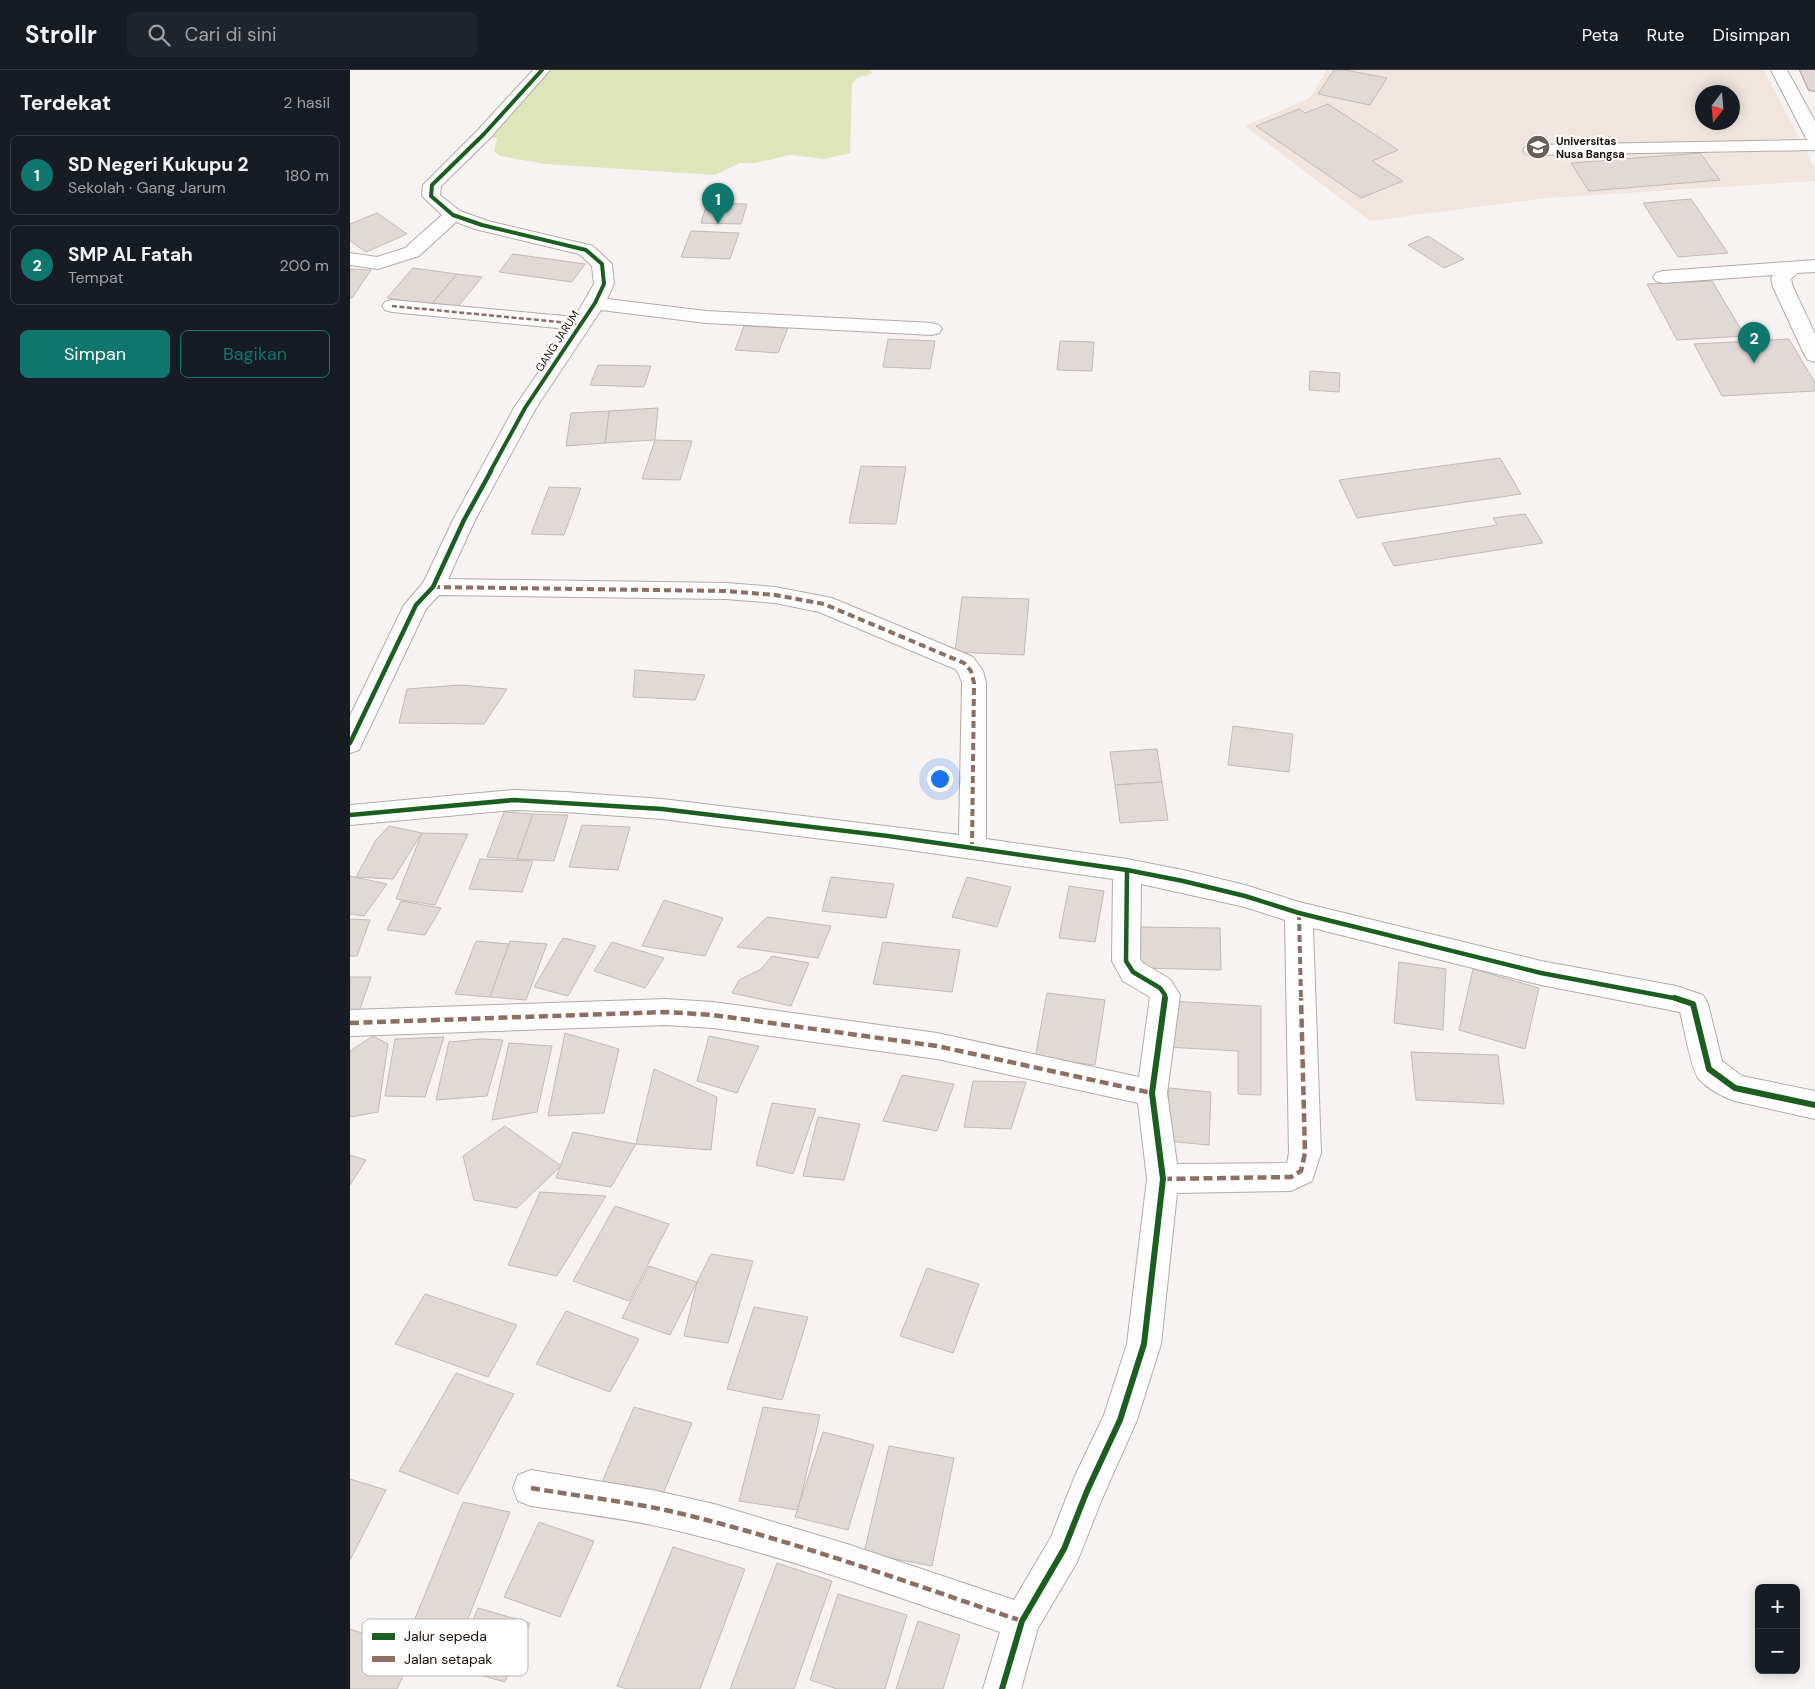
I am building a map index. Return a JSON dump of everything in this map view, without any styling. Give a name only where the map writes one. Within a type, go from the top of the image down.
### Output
[{"type":"highway","points":[[1810,70],[1815,76]]},
{"type":"highway","points":[[1810,70],[1815,86]]},
{"type":"street","name":"GANG JARUM","points":[[350,743],[416,605],[433,587],[464,520],[499,454],[525,408],[595,303],[604,284],[602,264],[586,250],[482,225],[453,215],[431,196],[432,185],[484,134],[542,70]]},
{"type":"street","points":[[1779,70],[1815,138]]},
{"type":"street","points":[[1532,150],[1815,145]]},
{"type":"street","points":[[350,259],[378,263],[412,252],[453,215]]},
{"type":"street","points":[[1663,277],[1815,266]]},
{"type":"street","points":[[1791,268],[1781,278],[1783,287],[1815,356]]},
{"type":"street","points":[[595,303],[706,317],[932,329]]},
{"type":"street","points":[[392,306],[580,324]]},
{"type":"street","points":[[433,587],[726,591],[775,595],[824,604],[964,663],[971,671],[974,683],[972,848]]},
{"type":"street","points":[[350,815],[514,800],[565,802],[671,810],[972,848],[1127,870],[1245,896],[1299,913],[1541,973],[1676,998],[1693,1004],[1709,1069],[1735,1088],[1815,1105]]},
{"type":"street","points":[[1002,1689],[1022,1621],[1064,1548],[1087,1491],[1120,1420],[1144,1344],[1163,1179],[1152,1092],[1165,995],[1160,988],[1133,972],[1126,961],[1127,870]]},
{"type":"street","points":[[1163,1179],[1291,1177],[1301,1170],[1305,1153],[1299,913]]},
{"type":"street","points":[[350,1023],[666,1012],[713,1015],[937,1046],[1152,1092]]},
{"type":"street","points":[[531,1488],[666,1510],[711,1522],[787,1543],[1022,1621]]},
{"type":"shaded area","name":"Universitas Nusa Bangsa","points":[[1327,70],[1764,70],[1815,168],[1815,181],[1548,198],[1370,221],[1245,126],[1310,98]]},
{"type":"green space","points":[[544,70],[870,70],[873,73],[857,78],[852,84],[850,153],[825,159],[790,155],[755,163],[740,163],[715,175],[546,164],[500,156],[494,151],[497,138],[481,137]]},
{"type":"building","points":[[1334,70],[1345,70],[1387,78],[1370,105],[1318,94]]},
{"type":"building","points":[[1328,104],[1398,150],[1372,161],[1403,181],[1361,198],[1256,126],[1299,109],[1305,113]]},
{"type":"building","points":[[1700,153],[1720,180],[1589,191],[1571,163]]},
{"type":"building","points":[[1691,199],[1728,253],[1678,257],[1643,203]]},
{"type":"building","points":[[707,203],[747,204],[741,224],[701,223]]},
{"type":"building","points":[[377,213],[407,234],[366,252],[350,241],[350,224]]},
{"type":"building","points":[[691,231],[739,233],[730,259],[681,257]]},
{"type":"building","points":[[1428,236],[1464,259],[1444,268],[1408,245]]},
{"type":"building","points":[[513,254],[585,264],[572,282],[499,272]]},
{"type":"building","points":[[413,268],[457,274],[431,305],[387,298]]},
{"type":"building","points":[[350,269],[371,270],[352,298],[350,298]]},
{"type":"building","points":[[457,274],[482,277],[456,309],[431,305]]},
{"type":"building","points":[[1712,281],[1745,336],[1677,340],[1647,284]]},
{"type":"building","points":[[744,326],[788,328],[778,353],[735,350]]},
{"type":"building","points":[[888,339],[935,341],[930,369],[883,367]]},
{"type":"building","points":[[1789,339],[1815,383],[1815,391],[1722,396],[1694,344]]},
{"type":"building","points":[[1060,341],[1094,342],[1092,371],[1057,370]]},
{"type":"building","points":[[598,365],[651,366],[644,387],[590,385]]},
{"type":"building","points":[[1310,371],[1340,373],[1339,392],[1309,390]]},
{"type":"building","points":[[658,408],[655,440],[605,443],[609,411]]},
{"type":"building","points":[[609,411],[605,443],[566,446],[571,413]]},
{"type":"building","points":[[655,440],[692,441],[680,480],[642,479]]},
{"type":"building","points":[[1500,458],[1521,494],[1357,518],[1339,480]]},
{"type":"building","points":[[861,466],[906,467],[896,524],[849,523]]},
{"type":"building","points":[[549,487],[581,488],[564,535],[531,534]]},
{"type":"building","points":[[1525,514],[1543,543],[1394,566],[1382,543],[1497,525],[1493,518]]},
{"type":"building","points":[[962,597],[1029,599],[1024,655],[955,652]]},
{"type":"building","points":[[635,670],[705,675],[695,700],[633,697]]},
{"type":"building","points":[[460,685],[507,689],[484,724],[399,723],[407,689]]},
{"type":"building","points":[[1233,726],[1293,734],[1289,772],[1228,765]]},
{"type":"building","points":[[1157,749],[1162,782],[1115,785],[1110,752]]},
{"type":"building","points":[[1162,782],[1168,820],[1120,823],[1115,785]]},
{"type":"building","points":[[504,812],[533,814],[517,859],[487,857]]},
{"type":"building","points":[[533,814],[568,815],[554,861],[517,859]]},
{"type":"building","points":[[582,825],[630,827],[618,870],[569,867]]},
{"type":"building","points":[[389,826],[422,833],[393,879],[356,877],[376,840]]},
{"type":"building","points":[[422,833],[468,834],[435,905],[396,899]]},
{"type":"building","points":[[480,859],[533,861],[522,892],[469,889]]},
{"type":"building","points":[[350,876],[387,884],[364,916],[350,914]]},
{"type":"building","points":[[831,877],[894,884],[886,918],[822,911]]},
{"type":"building","points":[[967,877],[1011,887],[997,927],[952,917]]},
{"type":"building","points":[[1069,886],[1104,891],[1095,942],[1059,938]]},
{"type":"building","points":[[664,900],[723,918],[705,956],[642,946]]},
{"type":"building","points":[[401,901],[441,908],[425,935],[387,930]]},
{"type":"building","points":[[767,917],[831,926],[818,958],[737,947]]},
{"type":"building","points":[[350,919],[370,920],[357,956],[350,956]]},
{"type":"building","points":[[1140,927],[1220,928],[1221,970],[1140,968]]},
{"type":"building","points":[[563,938],[596,946],[568,996],[534,987]]},
{"type":"building","points":[[476,941],[509,944],[490,997],[455,994]]},
{"type":"building","points":[[510,941],[547,944],[526,1000],[490,997]]},
{"type":"building","points":[[612,942],[664,958],[645,988],[594,971]]},
{"type":"building","points":[[883,942],[960,950],[952,992],[873,984]]},
{"type":"building","points":[[772,956],[809,963],[791,1006],[732,993],[739,980],[761,969]]},
{"type":"building","points":[[1399,962],[1446,969],[1443,1030],[1394,1023]]},
{"type":"building","points":[[1473,969],[1539,988],[1525,1049],[1459,1030]]},
{"type":"building","points":[[350,977],[371,977],[359,1012],[350,1011]]},
{"type":"building","points":[[1047,993],[1105,1000],[1095,1065],[1035,1058]]},
{"type":"building","points":[[1169,1001],[1261,1006],[1261,1095],[1238,1094],[1238,1051],[1167,1047]]},
{"type":"building","points":[[565,1033],[619,1049],[604,1113],[548,1116]]},
{"type":"building","points":[[373,1036],[388,1044],[378,1112],[350,1117],[350,1051]]},
{"type":"building","points":[[709,1036],[759,1046],[737,1093],[697,1081]]},
{"type":"building","points":[[444,1037],[425,1097],[385,1096],[395,1039]]},
{"type":"building","points":[[481,1039],[503,1040],[487,1096],[436,1100],[449,1042]]},
{"type":"building","points":[[509,1043],[552,1046],[537,1112],[492,1120]]},
{"type":"building","points":[[1411,1052],[1498,1055],[1504,1104],[1416,1100]]},
{"type":"building","points":[[654,1069],[717,1097],[711,1150],[636,1144]]},
{"type":"building","points":[[902,1075],[954,1084],[937,1131],[883,1121]]},
{"type":"building","points":[[973,1081],[1026,1082],[1011,1129],[964,1127]]},
{"type":"building","points":[[1169,1088],[1211,1092],[1209,1145],[1166,1141]]},
{"type":"building","points":[[772,1103],[816,1109],[793,1174],[756,1165]]},
{"type":"building","points":[[818,1117],[860,1124],[844,1180],[803,1176]]},
{"type":"building","points":[[505,1126],[561,1166],[517,1208],[474,1200],[463,1156]]},
{"type":"building","points":[[573,1132],[636,1144],[611,1187],[556,1178]]},
{"type":"building","points":[[350,1155],[366,1160],[350,1185]]},
{"type":"building","points":[[540,1192],[606,1196],[557,1276],[508,1265]]},
{"type":"building","points":[[615,1206],[669,1224],[629,1301],[573,1281]]},
{"type":"building","points":[[711,1254],[753,1261],[728,1343],[684,1336],[697,1282]]},
{"type":"building","points":[[649,1266],[697,1282],[670,1335],[622,1318]]},
{"type":"building","points":[[927,1268],[979,1284],[953,1353],[900,1336]]},
{"type":"building","points":[[425,1294],[517,1325],[488,1377],[395,1344]]},
{"type":"building","points":[[754,1307],[808,1317],[782,1400],[727,1389]]},
{"type":"building","points":[[566,1311],[639,1339],[610,1392],[536,1364]]},
{"type":"building","points":[[456,1373],[514,1394],[458,1494],[399,1471]]},
{"type":"building","points":[[634,1407],[692,1423],[661,1499],[602,1482]]},
{"type":"building","points":[[763,1407],[820,1415],[798,1510],[739,1501]]},
{"type":"building","points":[[823,1432],[874,1445],[848,1530],[795,1517]]},
{"type":"building","points":[[889,1446],[954,1458],[932,1566],[864,1553]]},
{"type":"building","points":[[350,1479],[386,1490],[350,1560]]},
{"type":"building","points":[[463,1502],[510,1512],[468,1619],[415,1619]]},
{"type":"building","points":[[539,1522],[594,1541],[560,1617],[504,1597]]},
{"type":"building","points":[[673,1547],[745,1569],[700,1689],[627,1689],[617,1686]]},
{"type":"building","points":[[777,1563],[832,1581],[794,1689],[730,1689]]},
{"type":"building","points":[[838,1594],[907,1615],[885,1689],[837,1689],[810,1680]]},
{"type":"building","points":[[478,1608],[516,1619],[473,1619]]},
{"type":"building","points":[[918,1621],[960,1635],[943,1689],[896,1689]]},
{"type":"building","points":[[350,1629],[362,1633],[362,1676],[403,1676],[397,1689],[350,1689]]},
{"type":"building","points":[[484,1676],[508,1676],[505,1682]]},
{"type":"marked path","points":[[392,306],[580,324]]},
{"type":"marked path","points":[[433,587],[726,591],[775,595],[824,604],[964,663],[971,671],[974,683],[972,848]]},
{"type":"marked path","points":[[1163,1179],[1291,1177],[1301,1171],[1305,1153],[1299,913]]},
{"type":"marked path","points":[[350,1023],[666,1012],[713,1015],[937,1046],[1152,1093]]},
{"type":"marked path","points":[[531,1488],[652,1507],[714,1522],[847,1562],[1022,1621]]},
{"type":"cycle path","points":[[350,743],[416,605],[433,587],[464,520],[525,408],[595,303],[604,284],[602,264],[586,250],[482,225],[453,215],[431,196],[432,185],[484,134],[542,70]]},
{"type":"cycle path","points":[[350,815],[514,800],[662,809],[888,836],[1127,870],[1183,881],[1245,896],[1299,913],[1541,973],[1676,998],[1693,1004],[1709,1069],[1735,1088],[1815,1105]]},
{"type":"cycle path","points":[[1002,1689],[1022,1621],[1064,1549],[1087,1491],[1120,1420],[1144,1344],[1163,1179],[1152,1093],[1165,995],[1160,988],[1133,972],[1126,961],[1127,870]]},
{"type":"place","name":"Universitas Nusa Bangsa","points":[[1538,147]]},
{"type":"place","name":"SD Negeri Kukupu 2","points":[[718,224]]},
{"type":"place","name":"SMP AL Fatah","points":[[1754,363]]}]
